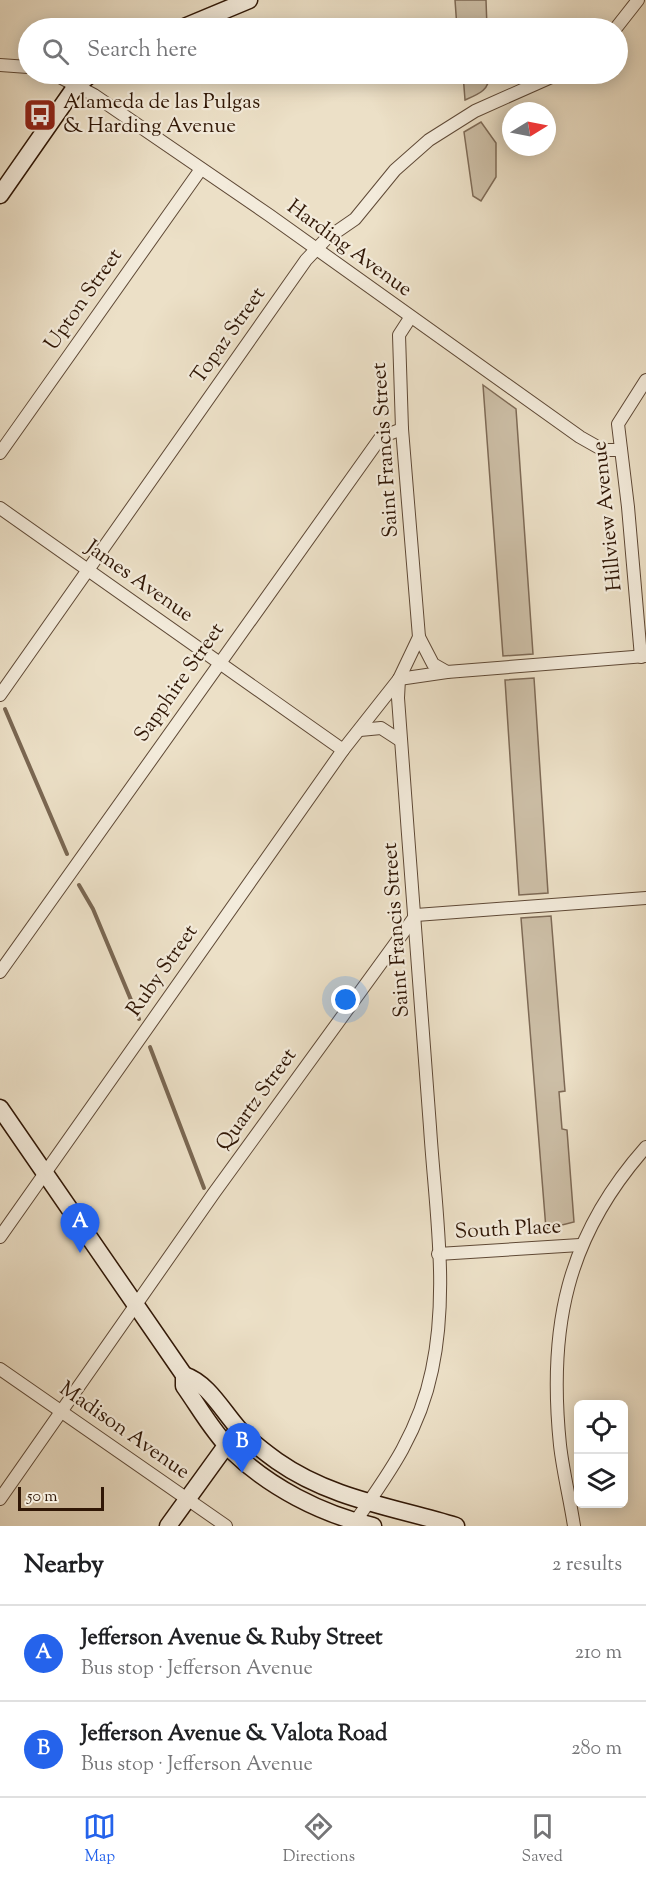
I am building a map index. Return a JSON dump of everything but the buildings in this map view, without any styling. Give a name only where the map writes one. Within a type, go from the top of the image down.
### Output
[{"type":"main road","points":[[206,18],[249,0]]},
{"type":"main road","points":[[0,195],[78,84]]},
{"type":"main road","points":[[0,1108],[184,1375],[184,1386],[225,1443],[259,1472],[304,1501],[354,1524],[373,1526]]},
{"type":"main road","points":[[184,1375],[197,1379],[240,1429],[277,1461],[319,1486],[368,1503],[456,1526]]},
{"type":"main road","points":[[168,1526],[225,1443],[240,1429]]},
{"type":"street","points":[[624,18],[638,0]]},
{"type":"street","points":[[0,65],[18,67]]},
{"type":"street","name":"Harding Avenue","points":[[72,84],[201,169],[579,437],[603,450],[621,450]]},
{"type":"street","name":"Topaz Street","points":[[0,695],[316,250],[326,239],[355,219],[395,170],[429,140],[475,111],[536,84]]},
{"type":"street","name":"Upton Street","points":[[0,453],[201,169]]},
{"type":"street","name":"Saint Francis Street","points":[[354,1524],[399,1460],[421,1410],[432,1371],[439,1326],[438,1254],[416,915],[401,741],[399,679],[419,637],[402,429],[399,334],[410,318]]},
{"type":"street","name":"Hillview Avenue","points":[[643,657],[618,424],[646,380]]},
{"type":"street","name":"Sapphire Street","points":[[0,972],[381,437],[402,429]]},
{"type":"street","name":"James Avenue","points":[[0,508],[343,750]]},
{"type":"street","points":[[419,637],[433,664],[447,672]]},
{"type":"street","points":[[399,679],[447,672],[643,657]]},
{"type":"street","name":"Ruby Street","points":[[0,1237],[343,750],[399,679]]},
{"type":"street","points":[[360,730],[381,728],[401,741]]},
{"type":"street","points":[[416,915],[646,898]]},
{"type":"street","name":"Quartz Street","points":[[0,1499],[416,915]]},
{"type":"street","points":[[574,1526],[561,1447],[557,1401],[557,1349],[565,1297],[580,1245],[629,1167],[646,1148]]},
{"type":"street","name":"South Place","points":[[438,1254],[580,1245]]},
{"type":"street","name":"Madison Avenue","points":[[0,1369],[226,1526]]},
{"type":"shaded area","points":[[455,0],[486,0],[487,18],[456,18]]},
{"type":"shaded area","points":[[464,84],[488,84],[479,93],[465,100]]},
{"type":"shaded area","points":[[481,122],[496,143],[496,177],[481,201],[473,196],[464,132]]},
{"type":"shaded area","points":[[483,385],[516,409],[533,654],[503,656]]},
{"type":"shaded area","points":[[534,678],[548,893],[519,895],[505,680]]},
{"type":"shaded area","points":[[551,916],[565,1091],[559,1092],[562,1129],[567,1130],[574,1222],[546,1229],[521,918]]},
{"type":"waterway","points":[[5,709],[67,854]]},
{"type":"waterway","points":[[79,885],[93,909],[139,1019]]},
{"type":"waterway","points":[[150,1047],[204,1188]]},
{"type":"place","name":"Alameda de las Pulgas & Harding Avenue","points":[[40,115]]},
{"type":"place","name":"Jefferson Avenue & Ruby Street","points":[[80,1253]]},
{"type":"place","name":"Jefferson Avenue & Valota Road","points":[[242,1473]]}]
